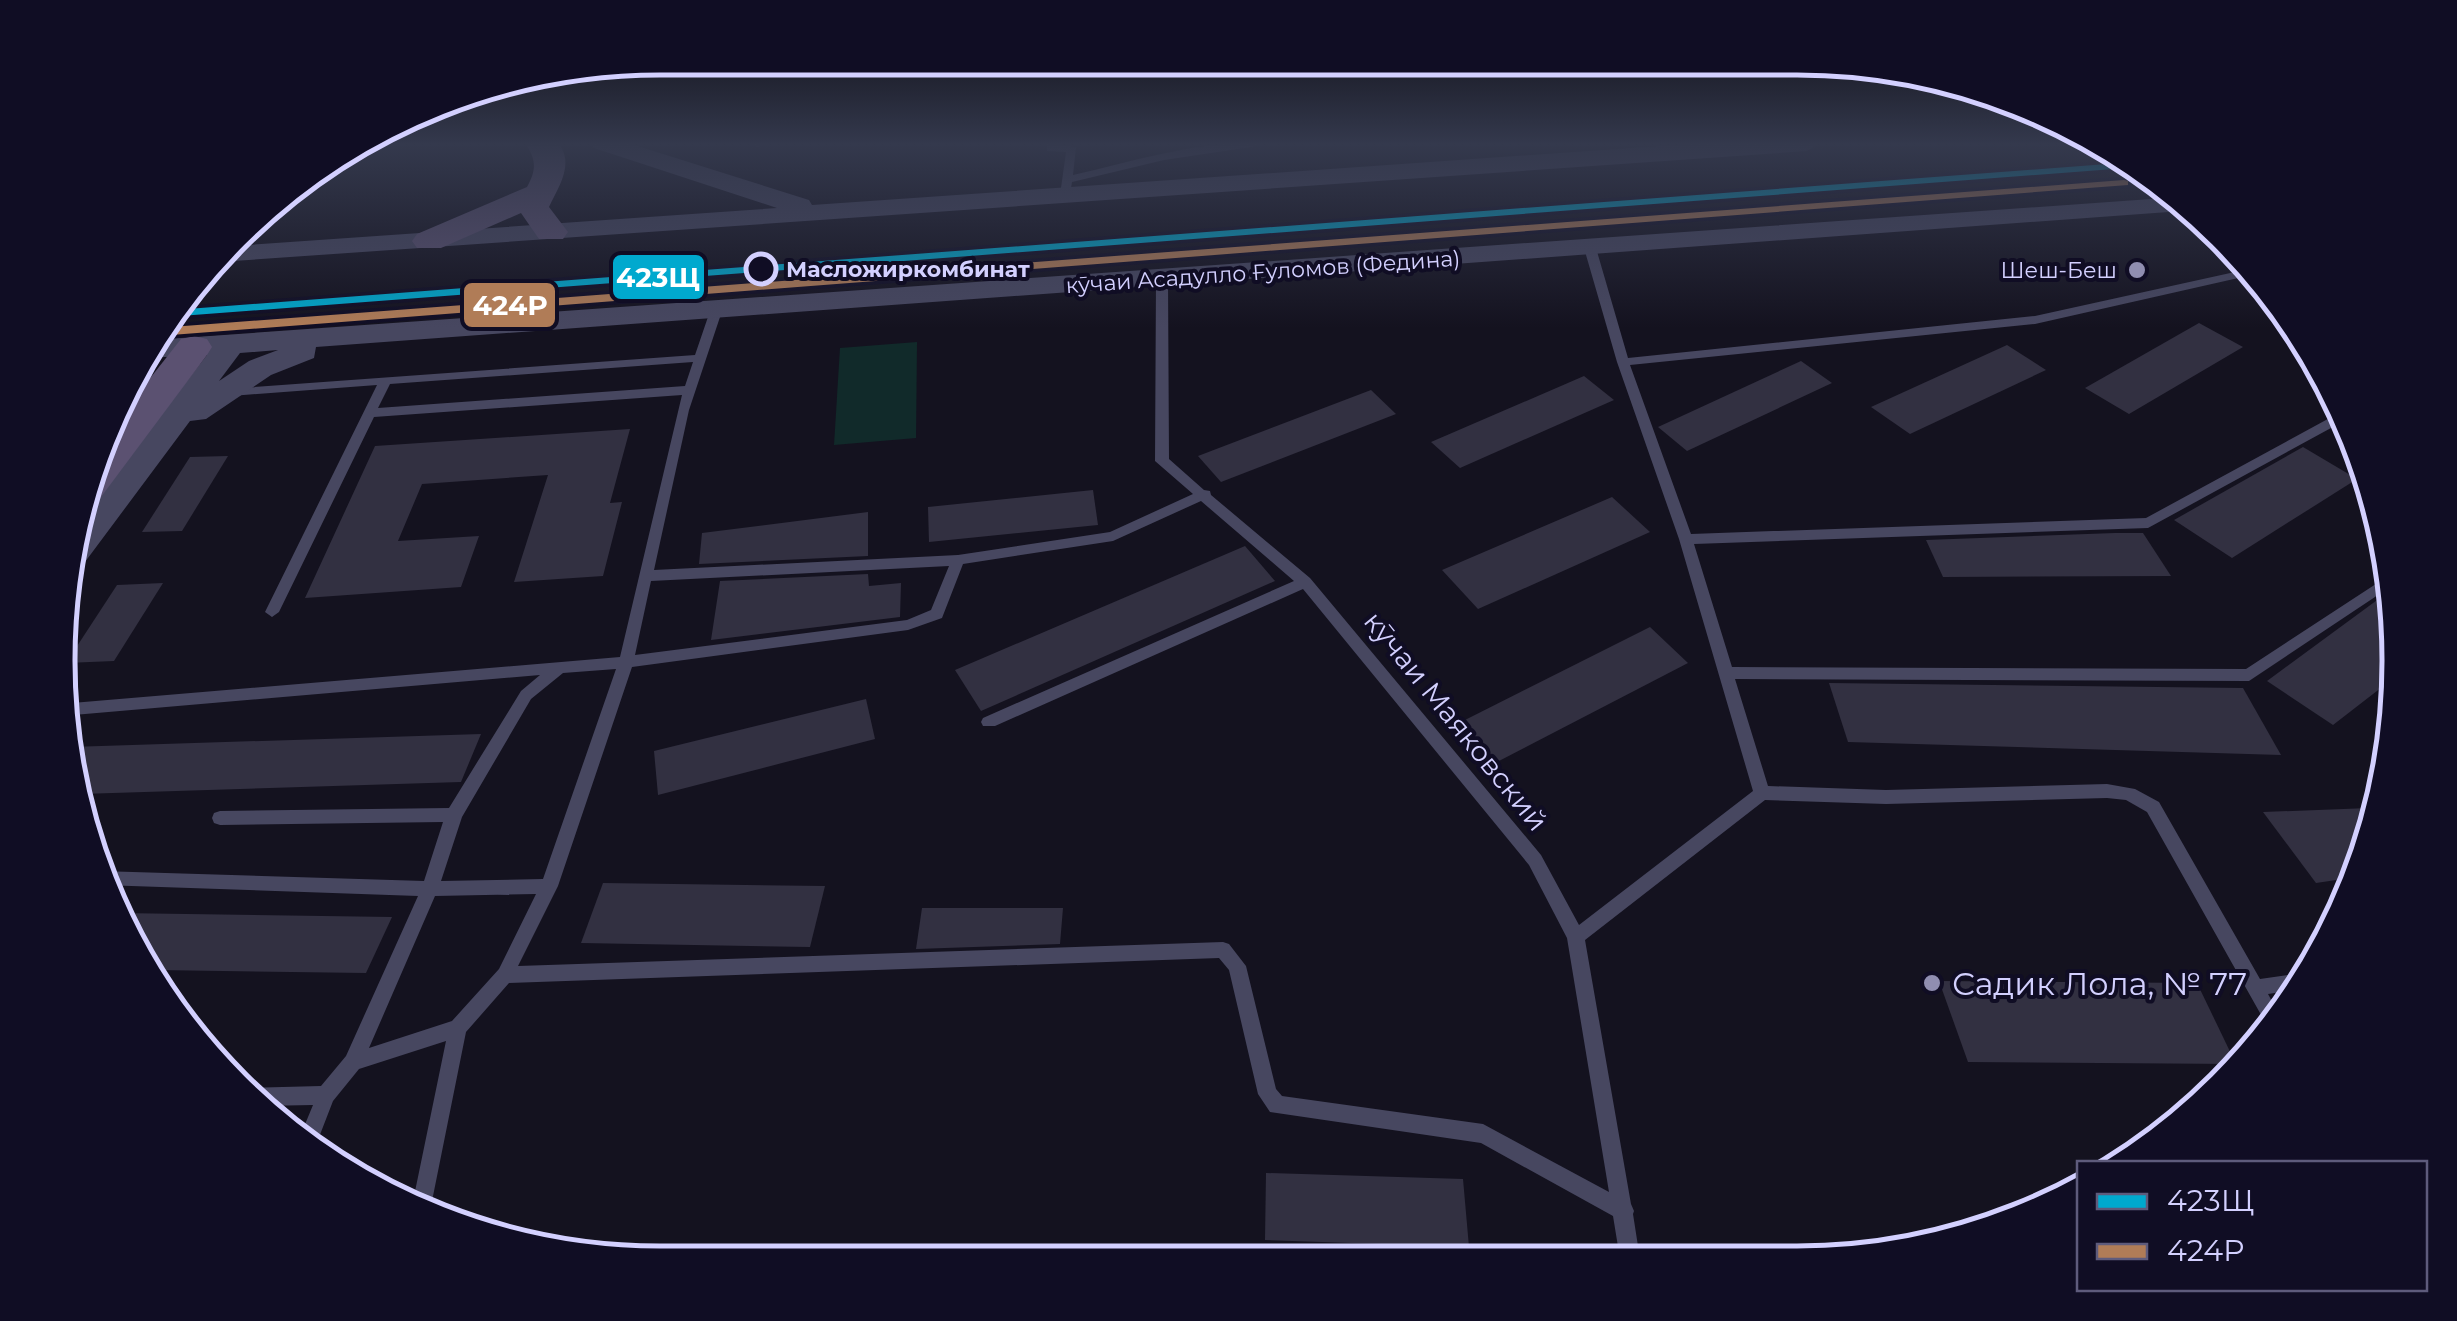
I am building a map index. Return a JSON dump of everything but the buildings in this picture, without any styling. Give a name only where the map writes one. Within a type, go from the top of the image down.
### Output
[{"type":"main road","points":[[429,242],[513,205]]},
{"type":"main road","points":[[534,205],[536,217],[551,232]]},
{"type":"main road","points":[[110,461],[212,346]]},
{"type":"street","points":[[668,223],[691,205]]},
{"type":"street","points":[[797,205],[821,212]]},
{"type":"street","points":[[238,254],[903,205]]},
{"type":"street","name":"кӯчаи Асадулло Ғуломов (Федина)","points":[[165,349],[2165,206]]},
{"type":"street","points":[[158,442],[217,394],[260,368],[363,336]]},
{"type":"street","points":[[90,531],[158,442],[212,346]]},
{"type":"lane","points":[[1590,248],[1623,362],[1686,539],[1762,793]]},
{"type":"lane","points":[[1623,362],[2034,320],[2238,275]]},
{"type":"lane","name":"кӯчаи Маяковский","points":[[1162,279],[1162,460],[1305,582],[1535,860],[1576,937],[1628,1246]]},
{"type":"lane","points":[[424,1196],[458,1028],[505,974],[549,886],[626,662],[690,390],[716,311]]},
{"type":"lane","points":[[217,394],[700,358]]},
{"type":"lane","points":[[272,612],[385,381]]},
{"type":"lane","points":[[370,412],[690,390]]},
{"type":"lane","points":[[1686,539],[2148,523],[2331,423]]},
{"type":"lane","points":[[645,576],[958,560],[1113,536],[1205,494]]},
{"type":"lane","points":[[77,709],[626,662],[908,625],[937,614],[958,560]]},
{"type":"lane","points":[[990,722],[1305,582]]},
{"type":"lane","points":[[1727,673],[2249,675],[2377,589]]},
{"type":"lane","points":[[312,1131],[326,1096],[353,1062],[430,889],[454,815],[526,695],[559,668]]},
{"type":"lane","points":[[1576,937],[1762,793],[1886,797],[2129,794],[2153,808],[2267,1009]]},
{"type":"lane","points":[[220,818],[454,815]]},
{"type":"lane","points":[[118,879],[430,889],[549,886]]},
{"type":"lane","points":[[505,974],[1224,950],[1236,966],[1268,1094],[1277,1106],[1483,1134],[1624,1210]]},
{"type":"lane","points":[[2256,988],[2285,984]]},
{"type":"lane","points":[[353,1062],[458,1028]]},
{"type":"lane","points":[[269,1096],[326,1096]]},
{"type":"green space","points":[[917,342],[916,438],[834,445],[840,348]]},
{"type":"transit line","name":"423Щ","points":[[190,312],[1613,205]]},
{"type":"transit line","name":"424Р","points":[[177,331],[1838,205]]},
{"type":"place","name":"Масложиркомбинат","points":[[761,269]]},
{"type":"place","name":"Шеш-Беш","points":[[2137,270]]},
{"type":"place","name":"Садик Лола, № 77","points":[[1932,983]]}]
